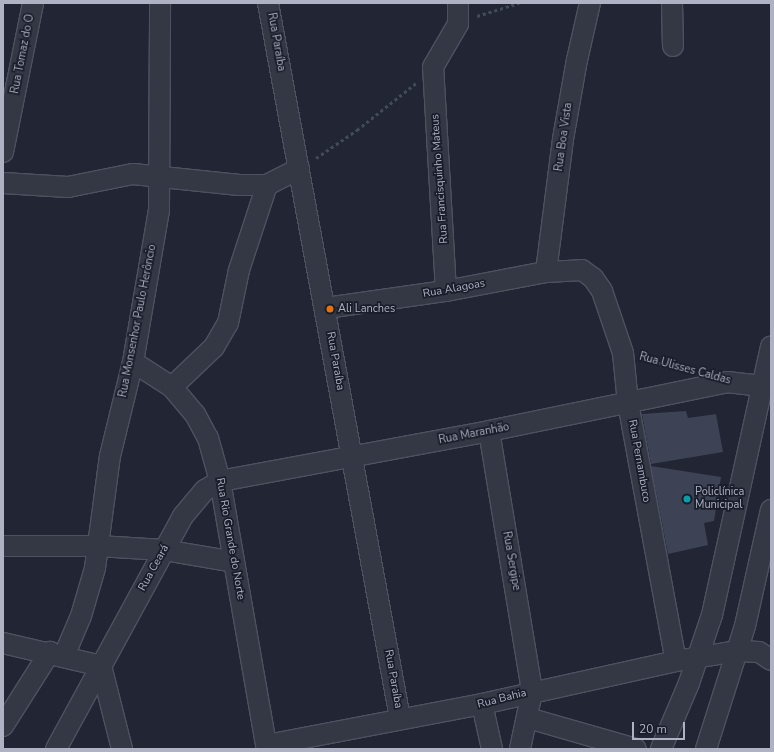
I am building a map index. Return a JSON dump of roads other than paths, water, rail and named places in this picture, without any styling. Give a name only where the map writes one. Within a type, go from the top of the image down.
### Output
[{"type":"street","name":"Rua Tomaz do O","points":[[3,152],[8,103],[33,3]]},
{"type":"street","name":"Rua Monsenhor Paulo Herôncio","points":[[3,726],[57,654],[81,616],[98,546],[100,512],[110,456],[133,362],[159,210],[161,176],[158,37],[160,3]]},
{"type":"street","name":"Rua Paraíba","points":[[268,3],[326,308],[400,718]]},
{"type":"street","name":"Rua Francisquinho Mateus","points":[[446,291],[433,67],[458,24],[458,3]]},
{"type":"street","name":"Rua Boa Vista","points":[[546,272],[565,132],[590,3]]},
{"type":"street","points":[[672,3],[672,46]]},
{"type":"street","points":[[3,183],[68,187],[126,174],[161,176],[239,186],[266,185],[299,169]]},
{"type":"street","points":[[172,387],[214,347],[228,323],[239,270],[266,185]]},
{"type":"street","name":"Rua Alagoas","points":[[326,308],[446,291],[546,272],[582,270]]},
{"type":"street","name":"Rua Pernambuco","points":[[582,270],[602,291],[623,353],[628,403],[676,661]]},
{"type":"street","points":[[661,749],[699,658],[766,386],[771,346]]},
{"type":"street","name":"Rua Rio Grande do Norte","points":[[133,362],[172,387],[195,414],[208,438],[220,481],[267,747]]},
{"type":"street","name":"Rua Maranhão","points":[[220,481],[489,431],[726,382]]},
{"type":"street","name":"Rua Ulisses Caldas","points":[[726,382],[766,386]]},
{"type":"street","name":"Rua Sergipe","points":[[489,431],[532,692],[528,718],[520,749]]},
{"type":"street","name":"Rua Ceará","points":[[56,749],[164,550],[191,504],[220,481]]},
{"type":"street","points":[[706,749],[738,651],[771,510]]},
{"type":"street","points":[[3,546],[98,546],[164,550],[234,562]]},
{"type":"street","points":[[3,643],[57,654],[101,666],[122,749]]},
{"type":"street","name":"Rua Bahia","points":[[267,747],[400,718],[482,704],[676,661],[738,651],[758,652],[771,660]]},
{"type":"street","points":[[482,704],[492,749]]},
{"type":"street","points":[[528,718],[636,749]]},
{"type":"place","name":"Ali Lanches","points":[[330,309]]},
{"type":"place","name":"Policlínica Municipal","points":[[687,499]]}]
